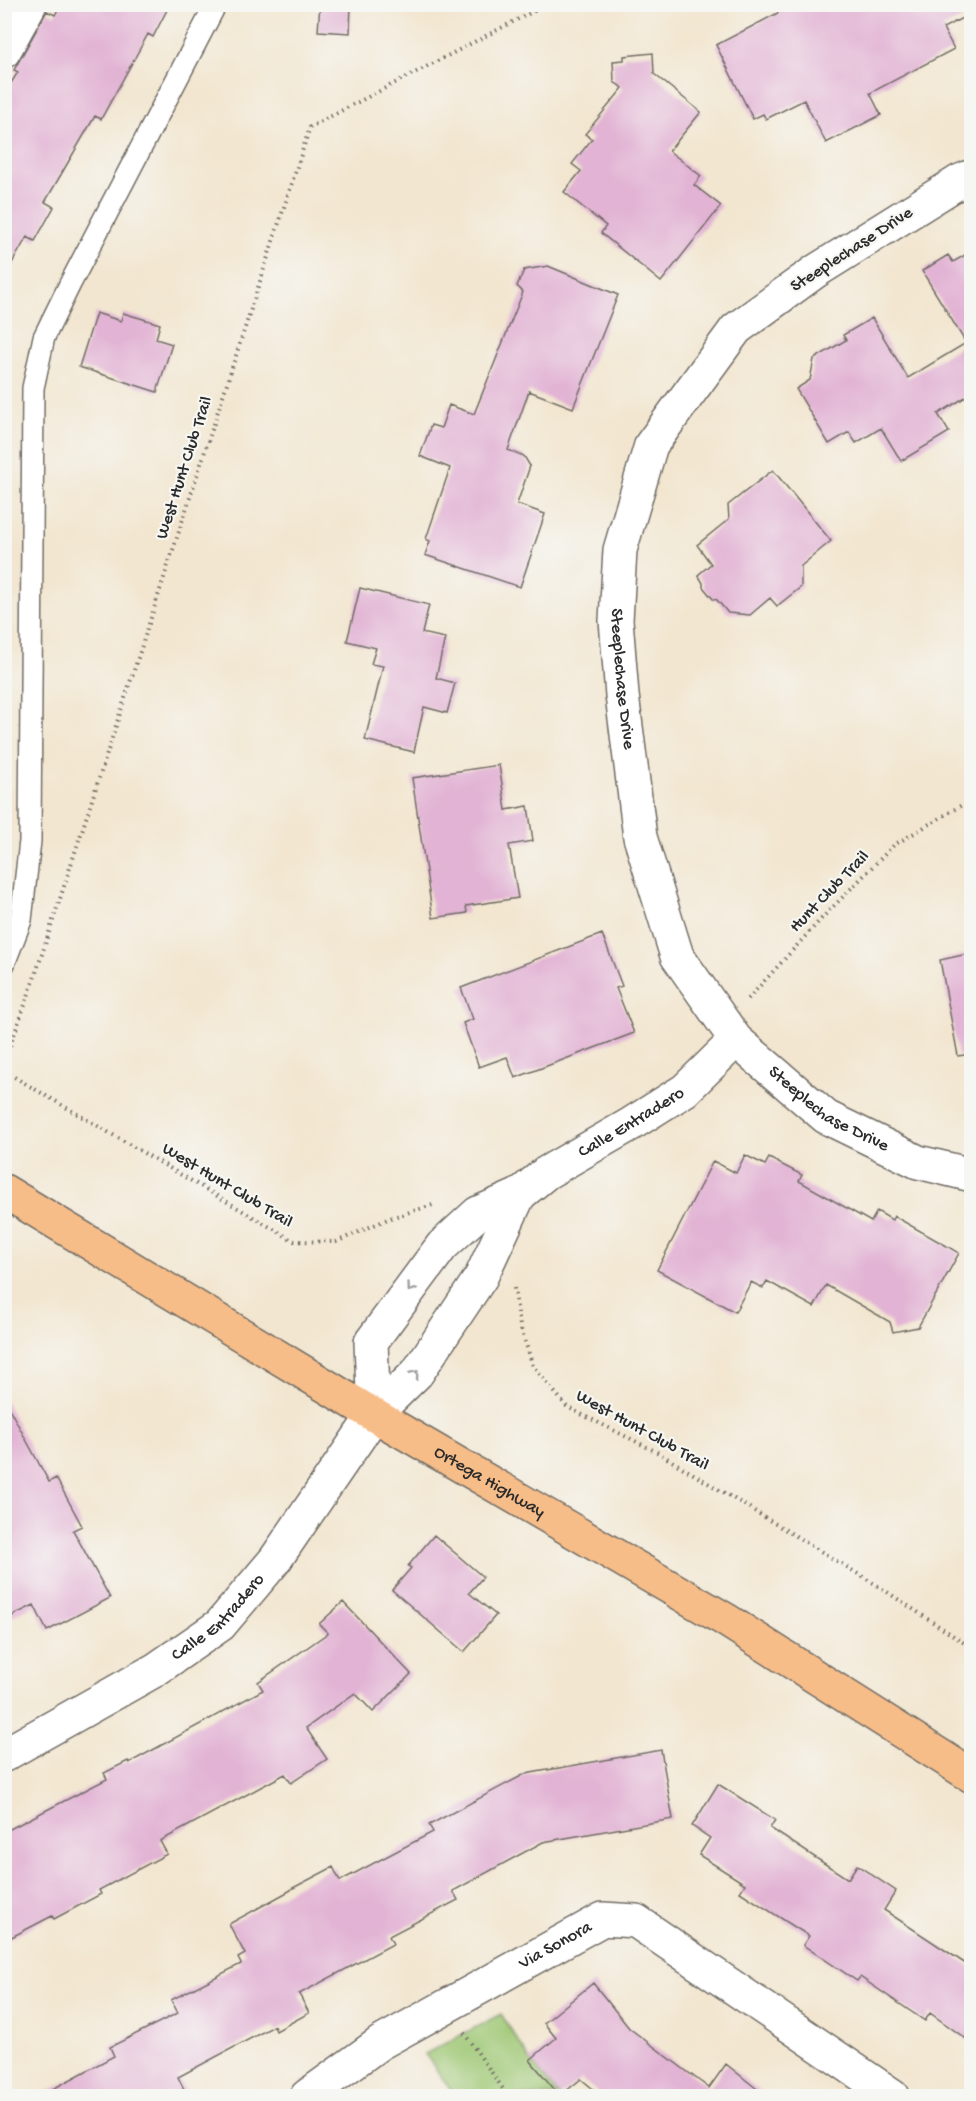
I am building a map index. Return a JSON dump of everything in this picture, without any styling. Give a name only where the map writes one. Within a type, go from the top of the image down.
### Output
[{"type":"main road","name":"Ortega Highway","points":[[4,1191],[374,1415],[726,1620],[972,1776]]},
{"type":"street","points":[[4,51],[30,4]]},
{"type":"street","name":"Steeplechase Drive","points":[[972,176],[960,181],[816,271],[736,329],[651,445],[620,550],[616,620],[622,695],[640,837],[677,956],[731,1033],[826,1117],[918,1162],[972,1175]]},
{"type":"street","name":"Calle Entradero","points":[[374,1415],[371,1342],[442,1246],[477,1213],[519,1195],[546,1173],[685,1090],[731,1033]]},
{"type":"street","name":"Calle Entradero","points":[[4,1755],[155,1670],[220,1624],[275,1560],[374,1415],[417,1373],[481,1277],[519,1195]]},
{"type":"street","points":[[442,1246],[481,1277]]},
{"type":"street","name":"Via Sonora","points":[[308,2097],[380,2043],[603,1919],[636,1921],[893,2097]]},
{"type":"lane","points":[[4,964],[21,920],[30,842],[33,388],[44,337],[216,4]]},
{"type":"path","name":"West Hunt Club Trail","points":[[4,1064],[37,971],[310,127],[534,11],[531,4]]},
{"type":"path","name":"Hunt Club Trail","points":[[731,1033],[753,993],[894,845],[972,799]]},
{"type":"path","name":"West Hunt Club Trail","points":[[4,1071],[294,1241],[336,1242],[390,1218],[441,1203]]},
{"type":"path","name":"West Hunt Club Trail","points":[[513,1284],[520,1326],[533,1366],[567,1407],[657,1452],[878,1586],[972,1648]]},
{"type":"path","points":[[445,2007],[508,2097]]},
{"type":"green space","points":[[501,2014],[530,2060],[560,2096],[455,2096],[425,2054]]},
{"type":"building","points":[[61,4],[170,4],[153,37],[148,34],[101,119],[95,116],[45,202],[54,207],[35,241],[27,237],[4,277],[4,94],[18,72],[14,70],[47,11],[55,15]]},
{"type":"building","points":[[320,4],[351,4],[350,33],[318,31]]},
{"type":"building","points":[[774,4],[972,4],[972,13],[943,28],[954,49],[870,93],[881,115],[826,143],[804,100],[766,119],[763,114],[753,119],[716,45],[778,13]]},
{"type":"building","points":[[653,53],[654,74],[701,112],[669,151],[701,176],[694,185],[721,206],[661,282],[601,233],[606,226],[564,192],[581,171],[572,164],[592,139],[585,134],[623,88],[614,82],[613,61],[624,60],[624,56]]},
{"type":"building","points":[[972,251],[972,393],[938,414],[949,432],[901,461],[881,428],[856,443],[849,432],[829,444],[796,389],[810,380],[814,359],[846,340],[843,335],[872,318],[908,378],[966,343],[922,271],[948,255],[953,262]]},
{"type":"building","points":[[548,266],[618,295],[573,408],[529,391],[508,450],[524,456],[530,466],[517,504],[545,514],[520,587],[425,555],[430,541],[426,539],[450,468],[420,456],[431,425],[441,428],[449,405],[474,414],[523,292],[517,286],[524,270]]},
{"type":"building","points":[[96,313],[121,321],[123,313],[160,324],[156,339],[172,344],[157,392],[79,367]]},
{"type":"building","points":[[773,470],[831,541],[801,566],[801,587],[777,606],[770,598],[750,615],[728,613],[703,587],[698,575],[711,564],[697,545],[729,519],[728,505]]},
{"type":"building","points":[[360,588],[429,605],[422,633],[445,638],[436,678],[455,683],[447,713],[424,707],[414,752],[365,740],[383,666],[371,664],[376,648],[347,641]]},
{"type":"building","points":[[499,765],[506,810],[528,806],[533,841],[509,845],[518,898],[466,906],[467,913],[433,918],[412,778]]},
{"type":"building","points":[[602,934],[622,986],[616,988],[634,1033],[515,1078],[507,1057],[479,1067],[463,1023],[473,1019],[461,988]]},
{"type":"building","points":[[972,953],[972,1054],[958,1056],[940,960]]},
{"type":"building","points":[[745,1155],[765,1165],[769,1158],[802,1175],[799,1181],[871,1222],[877,1211],[892,1220],[894,1216],[959,1253],[918,1327],[893,1332],[890,1322],[826,1285],[814,1307],[767,1281],[763,1288],[751,1282],[735,1312],[657,1270],[713,1161],[736,1173]]},
{"type":"building","points":[[4,1399],[49,1482],[56,1478],[82,1526],[73,1530],[110,1598],[47,1631],[34,1605],[12,1616],[4,1601]]},
{"type":"building","points":[[434,1535],[483,1577],[469,1593],[496,1615],[464,1652],[392,1590],[411,1568],[408,1566]]},
{"type":"building","points":[[343,1602],[411,1674],[373,1712],[355,1693],[306,1728],[327,1759],[291,1783],[285,1774],[160,1841],[167,1854],[99,1890],[101,1894],[54,1919],[52,1916],[4,1941],[4,1832],[107,1779],[104,1773],[128,1761],[129,1763],[263,1690],[258,1682],[328,1633],[319,1624]]},
{"type":"building","points":[[661,1750],[673,1819],[543,1842],[453,1891],[458,1900],[389,1936],[393,1944],[299,1994],[309,2013],[276,2031],[274,2026],[178,2077],[188,2097],[38,2097],[114,2056],[110,2047],[178,2013],[171,2000],[241,1964],[238,1958],[245,1954],[229,1924],[291,1889],[333,1867],[340,1881],[433,1832],[429,1825],[525,1774]]},
{"type":"building","points":[[718,1784],[775,1820],[770,1828],[848,1879],[857,1865],[896,1891],[884,1910],[972,1968],[972,2043],[930,2013],[925,2021],[860,1977],[857,1981],[803,1945],[809,1936],[740,1892],[745,1884],[699,1855],[710,1838],[692,1826]]},
{"type":"building","points":[[593,1983],[629,2028],[709,2088],[726,2064],[767,2097],[603,2097],[581,2079],[560,2096],[530,2060],[556,2038],[544,2023]]}]
